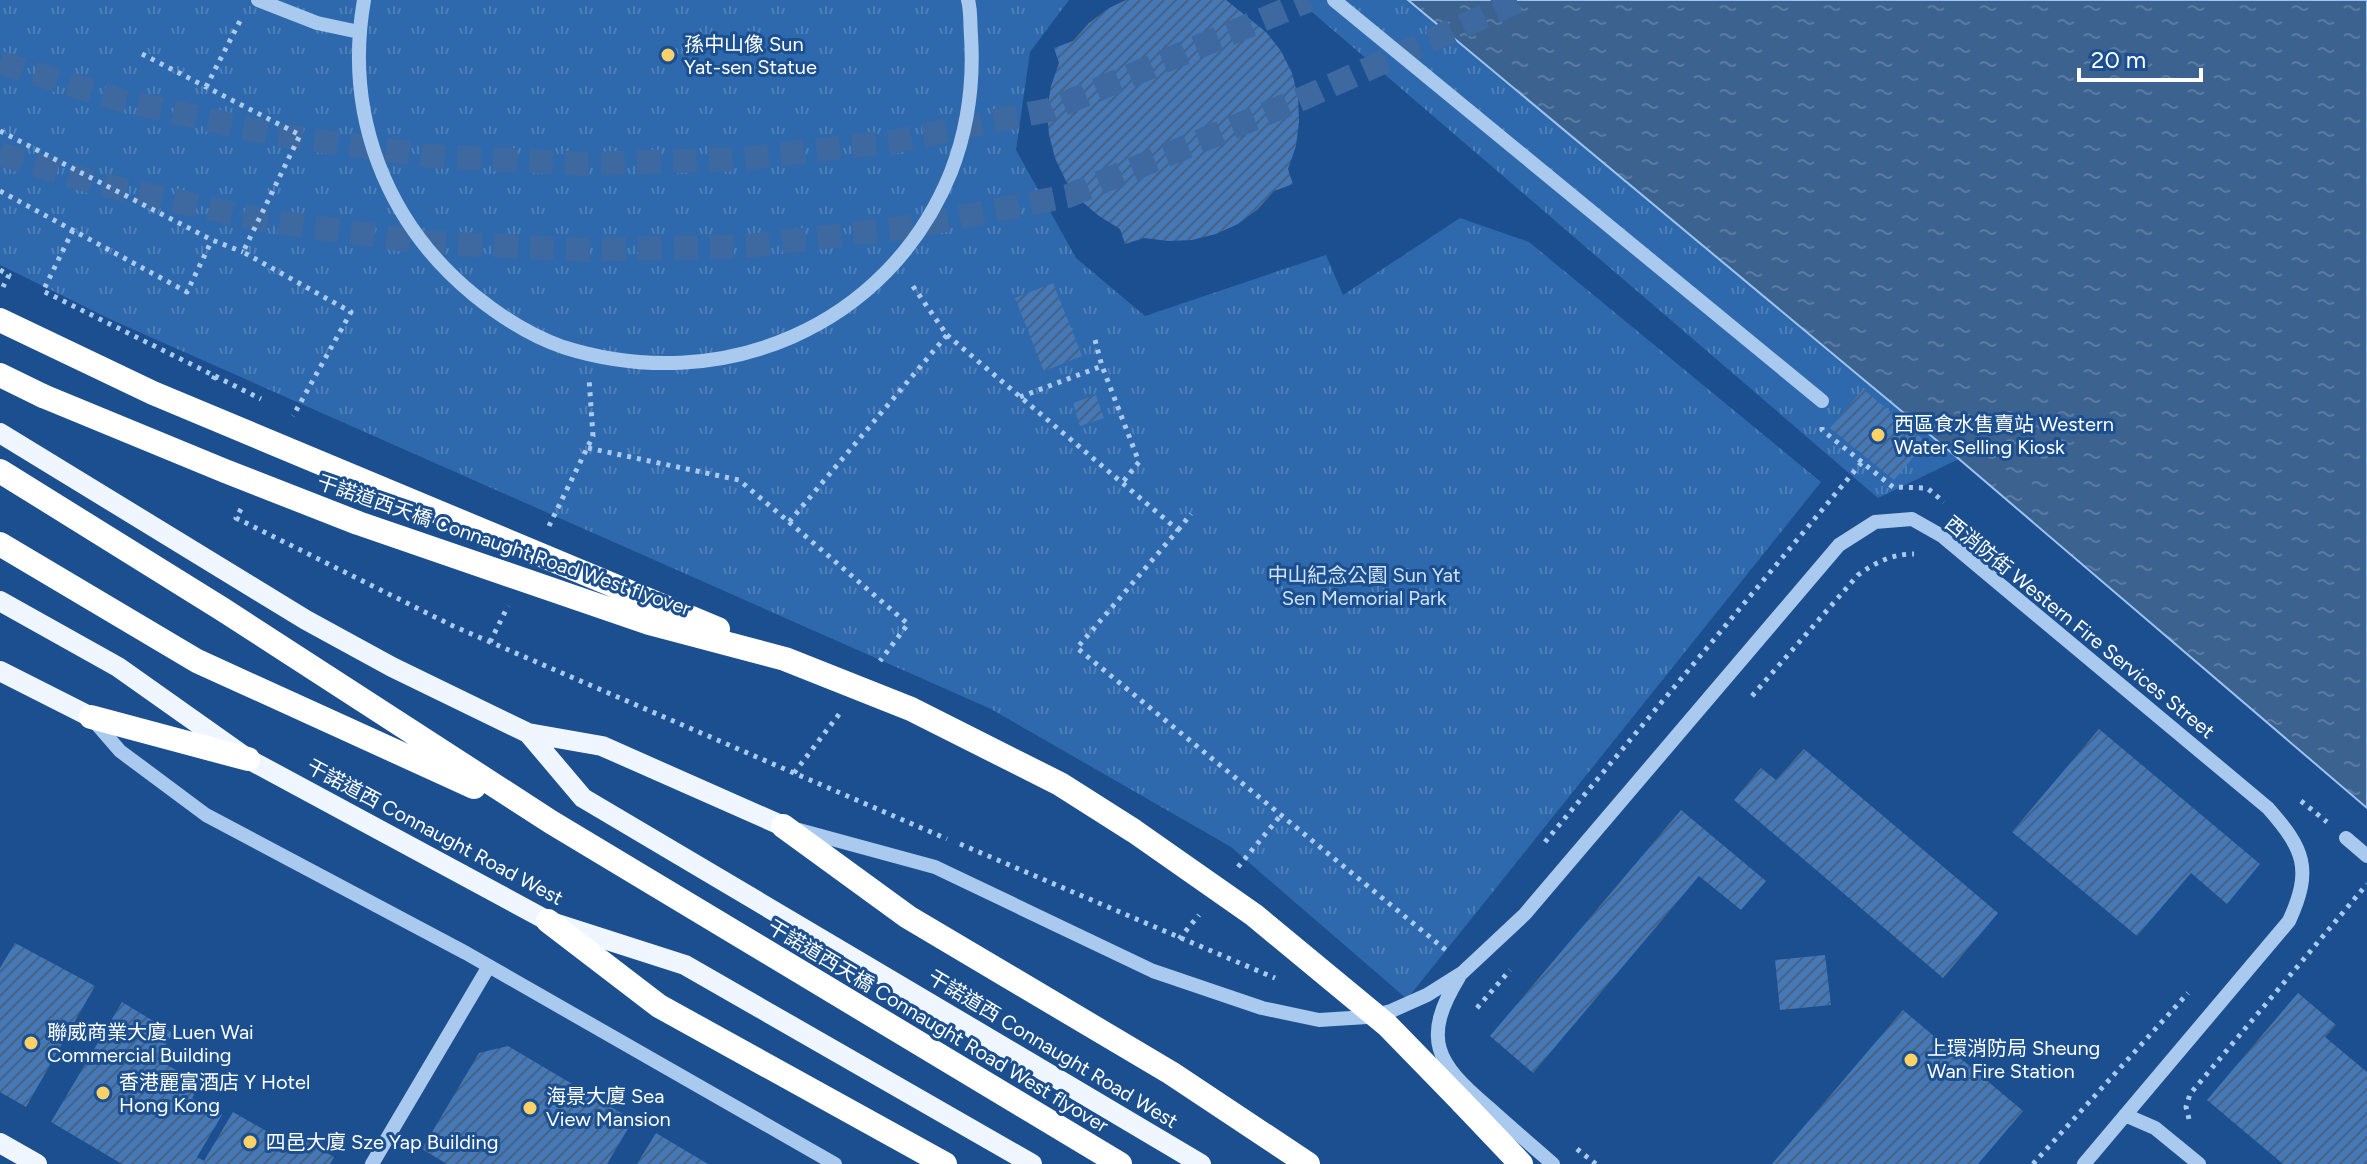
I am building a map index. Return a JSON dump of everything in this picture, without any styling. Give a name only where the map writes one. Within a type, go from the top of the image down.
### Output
[{"type":"highway","points":[[0,320],[153,393],[653,600],[785,659]]},
{"type":"highway","name":"干諾道西天橋 Connaught Road West flyover","points":[[0,375],[43,396],[358,523],[649,623],[785,659],[911,709],[1060,784],[1134,831],[1254,915],[1387,1025],[1521,1164]]},
{"type":"highway","name":"干諾道西天橋 Connaught Road West flyover","points":[[0,471],[222,609],[551,822],[1120,1164]]},
{"type":"highway","points":[[0,544],[197,661],[551,822]]},
{"type":"highway","points":[[91,717],[248,759]]},
{"type":"highway","points":[[783,826],[908,917],[1159,1066],[1308,1164]]},
{"type":"highway","points":[[548,921],[659,1006],[945,1164]]},
{"type":"main road","name":"干諾道西 Connaught Road West","points":[[0,433],[306,620],[392,667],[528,733],[602,746],[783,826]]},
{"type":"main road","name":"干諾道西 Connaught Road West","points":[[0,601],[118,667],[248,759],[548,921],[685,965],[1032,1164]]},
{"type":"main road","points":[[0,671],[91,717]]},
{"type":"main road","name":"干諾道西 Connaught Road West","points":[[528,733],[583,798],[1201,1164]]},
{"type":"main road","points":[[0,1143],[37,1164]]},
{"type":"street","points":[[258,0],[317,23],[359,32]]},
{"type":"street","points":[[364,0],[359,32],[360,99],[377,163],[407,223],[449,275],[501,317],[561,346],[626,362],[702,363],[775,345],[842,311],[898,260],[937,205],[963,141],[973,74],[968,0]]},
{"type":"street","points":[[1334,0],[1822,401]]},
{"type":"street","name":"西消防街 Western Fire Services Street","points":[[783,826],[935,867],[1153,971],[1262,1008],[1319,1020],[1367,1017],[1391,1011],[1427,995],[1462,973],[1525,914],[1839,545],[1875,522],[1912,519],[1942,536],[2268,808],[2291,834],[2305,870],[2289,921],[2084,1164]]},
{"type":"street","points":[[91,717],[120,751],[206,815],[489,966],[835,1164]]},
{"type":"street","points":[[2346,838],[2367,856]]},
{"type":"street","points":[[372,1164],[489,966]]},
{"type":"street","name":"西消防街 Western Fire Services Street","points":[[1462,973],[1444,1002],[1438,1030],[1442,1058],[1456,1080],[1553,1164]]},
{"type":"street","points":[[2125,1115],[2155,1128],[2199,1164]]},
{"type":"path","points":[[206,87],[244,12]]},
{"type":"path","points":[[142,54],[300,135],[243,252]]},
{"type":"path","points":[[0,131],[212,240],[243,252],[351,312],[290,422]]},
{"type":"path","points":[[0,191],[187,292],[212,240]]},
{"type":"path","points":[[43,291],[73,230]]},
{"type":"path","points":[[898,260],[947,335],[1178,530]]},
{"type":"path","points":[[0,270],[9,275],[0,291]]},
{"type":"path","points":[[789,522],[947,335]]},
{"type":"path","points":[[1095,340],[1139,462],[1122,483]]},
{"type":"path","points":[[546,531],[593,436],[589,376],[593,354]]},
{"type":"path","points":[[1020,397],[1102,366]]},
{"type":"path","points":[[215,376],[261,399]]},
{"type":"path","points":[[588,448],[739,480],[908,624],[870,673]]},
{"type":"path","points":[[1543,845],[1862,462]]},
{"type":"path","points":[[244,504],[236,518],[490,642],[1261,974],[1288,981]]},
{"type":"path","points":[[1191,514],[1077,648],[1451,955]]},
{"type":"path","points":[[1742,706],[1858,575],[1874,563],[1890,557],[1924,555]]},
{"type":"path","points":[[490,642],[511,601]]},
{"type":"path","points":[[794,773],[842,711]]},
{"type":"path","points":[[2191,1125],[2186,1107],[2190,1094],[2367,884]]},
{"type":"path","points":[[1469,1017],[1511,969]]},
{"type":"path","points":[[2033,1164],[2188,992]]},
{"type":"path","points":[[1574,1145],[1596,1164]]},
{"type":"green space","name":"中山紀念公園 Sun Yat Sen Memorial Park","points":[[0,0],[1069,0],[1030,52],[1016,150],[1076,258],[1145,316],[1326,255],[1343,295],[1460,218],[1529,242],[1821,482],[1407,999],[1231,847],[991,709],[114,321],[0,265]]},
{"type":"green space","points":[[1298,0],[1408,0],[1959,459],[1878,498]]},
{"type":"water","points":[[1408,0],[2367,0],[2367,808],[1959,459]]},
{"type":"building","points":[[1126,0],[1226,0],[1266,32],[1281,51],[1292,73],[1298,97],[1299,122],[1296,146],[1288,169],[1293,184],[1274,191],[1258,209],[1238,224],[1216,234],[1192,240],[1144,238],[1125,244],[1120,229],[1080,200],[1055,158],[1047,110],[1059,63],[1054,48],[1073,41],[1089,23]]},
{"type":"building","points":[[1053,283],[1082,356],[1044,371],[1015,298]]},
{"type":"building","name":"西區食水售賣站 Western Water Selling Kiosk","points":[[1863,389],[1926,442],[1894,480],[1830,428]]},
{"type":"building","points":[[1096,395],[1104,418],[1080,426],[1073,403]]},
{"type":"building","points":[[2099,729],[2260,864],[2227,904],[2191,873],[2137,936],[2012,832]]},
{"type":"building","points":[[1804,749],[1998,913],[1943,978],[1734,800],[1761,768],[1776,780]]},
{"type":"building","points":[[1681,810],[1766,881],[1741,910],[1699,876],[1533,1073],[1490,1036]]},
{"type":"building","name":"聯威商業大廈 Luen Wai Commercial Building","points":[[15,943],[95,986],[26,1107],[0,1092],[0,968]]},
{"type":"building","points":[[1825,955],[1831,1005],[1780,1010],[1775,960]]},
{"type":"building","points":[[2298,993],[2336,1025],[2325,1037],[2367,1072],[2367,1164],[2283,1164],[2207,1100]]},
{"type":"building","points":[[122,1002],[173,1033],[157,1059],[200,1084],[192,1098],[222,1115],[197,1157],[204,1161],[233,1112],[294,1147],[300,1137],[334,1157],[330,1164],[122,1164],[51,1122]]},
{"type":"building","name":"上環消防局 Sheung Wan Fire Station","points":[[1903,1010],[2023,1111],[1978,1164],[1772,1164]]},
{"type":"building","name":"海景大廈 Sea View Mansion","points":[[508,1046],[633,1120],[607,1164],[447,1164],[422,1149],[479,1053]]},
{"type":"building","points":[[656,1133],[708,1164],[637,1164]]},
{"type":"tunnel","points":[[0,63],[124,101],[277,135],[431,156],[586,164],[742,159],[897,141],[1049,110],[1309,0]]},
{"type":"tunnel","points":[[0,154],[103,185],[262,220],[423,242],[586,250],[749,246],[910,227],[1068,196],[1306,97],[1520,0]]},
{"type":"place","name":"孫中山像 Sun Yat-sen Statue","points":[[668,55]]},
{"type":"place","name":"西區食水售賣站 Western Water Selling Kiosk","points":[[1878,435]]},
{"type":"place","name":"聯威商業大廈 Luen Wai Commercial Building","points":[[31,1043]]},
{"type":"place","name":"上環消防局 Sheung Wan Fire Station","points":[[1911,1060]]},
{"type":"place","name":"香港麗富酒店 Y Hotel Hong Kong","points":[[103,1093]]},
{"type":"place","name":"海景大廈 Sea View Mansion","points":[[530,1108]]},
{"type":"place","name":"四邑大廈 Sze Yap Building","points":[[250,1142]]}]
